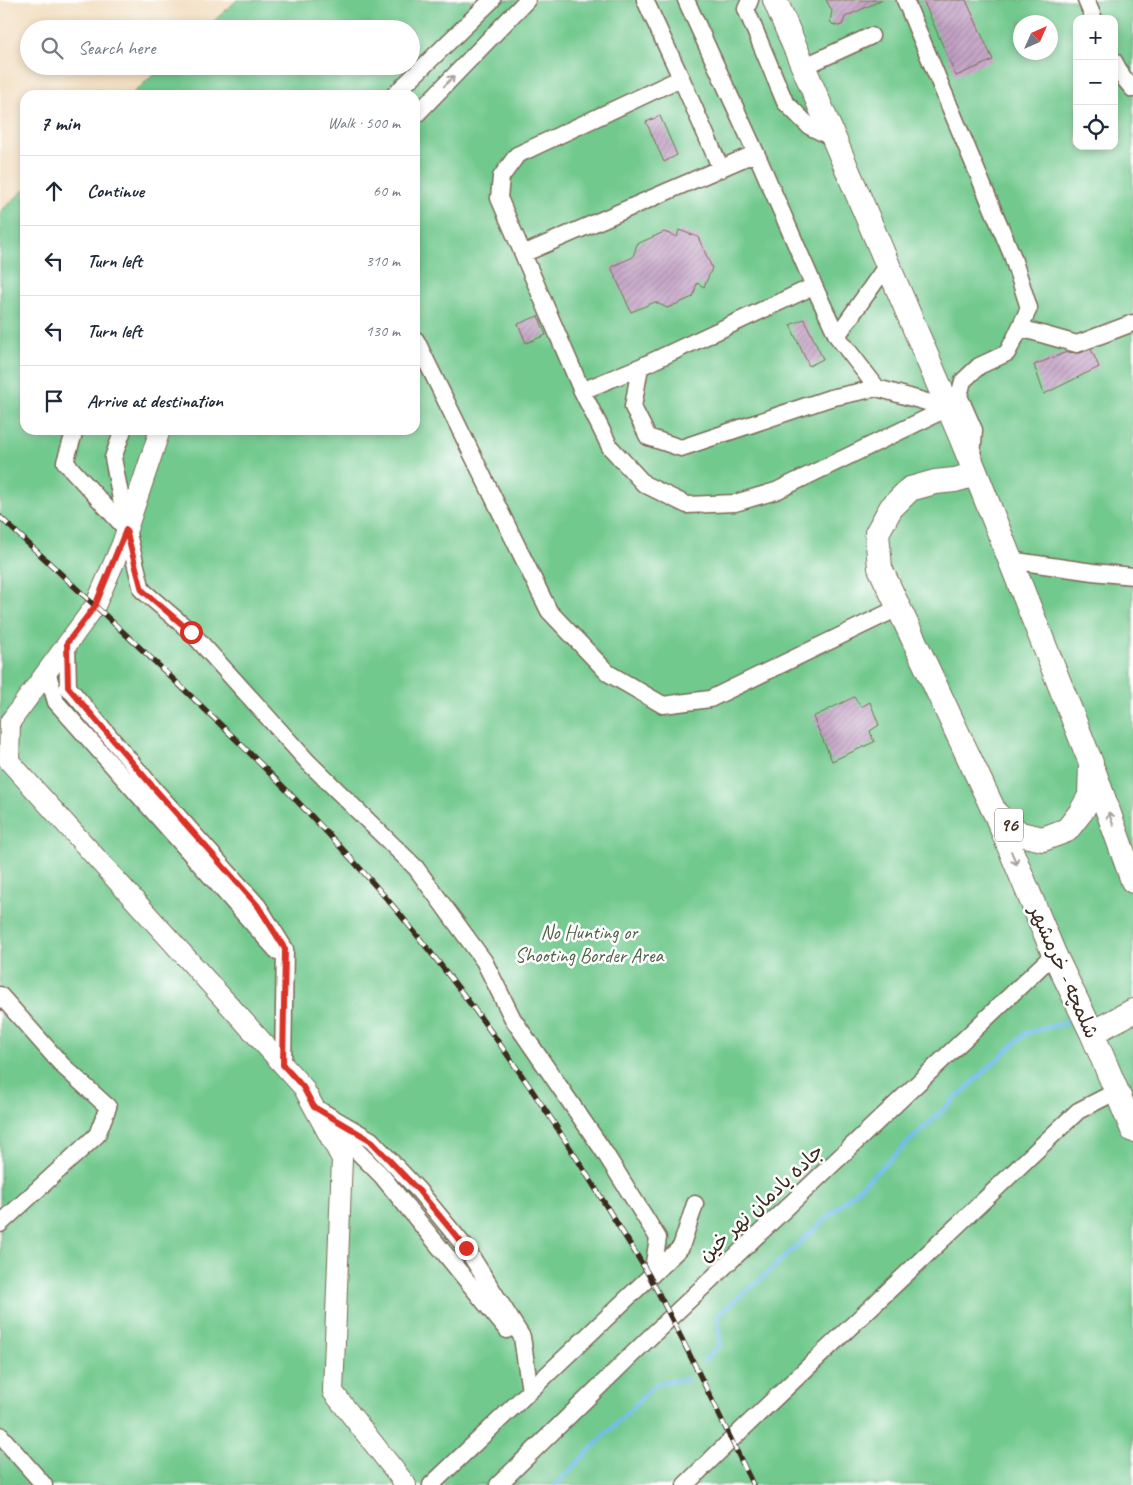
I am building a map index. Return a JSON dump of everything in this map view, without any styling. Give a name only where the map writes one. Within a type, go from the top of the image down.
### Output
[{"type":"highway","points":[[775,0],[974,469]]},
{"type":"highway","name":"96","points":[[1091,763],[1090,796],[1082,812],[1067,830],[1043,839],[1020,834],[995,813],[880,568],[876,533],[891,508],[910,488],[935,482],[955,480],[974,469],[1091,763],[1133,881]]},
{"type":"highway","name":"شلمچه - خرمشهر","points":[[995,813],[1054,954],[1092,1033],[1133,1130]]},
{"type":"highway","points":[[1092,1033],[1133,1011]]},
{"type":"main road","points":[[158,435],[126,530],[95,606],[5,729],[10,761],[303,1087],[314,1107],[342,1159],[333,1392],[406,1485]]},
{"type":"street","points":[[420,70],[492,0]]},
{"type":"street","points":[[420,111],[527,0]]},
{"type":"street","points":[[645,0],[721,169]]},
{"type":"street","points":[[686,0],[837,336],[877,388]]},
{"type":"street","points":[[750,0],[746,9],[785,102],[809,126],[833,138]]},
{"type":"street","points":[[905,0],[1012,255],[1029,308],[1007,353],[979,366],[963,381],[959,396],[974,430],[974,469]]},
{"type":"street","points":[[1086,0],[1092,15]]},
{"type":"street","points":[[803,67],[871,36]]},
{"type":"street","points":[[1118,68],[1133,89]]},
{"type":"street","points":[[399,90],[415,75]]},
{"type":"street","points":[[681,78],[516,155],[501,177],[499,198],[582,391],[610,447],[644,484],[687,505],[735,503],[776,491],[948,408]]},
{"type":"street","points":[[523,254],[756,153]]},
{"type":"street","points":[[837,336],[887,265]]},
{"type":"street","points":[[582,391],[640,367],[814,286]]},
{"type":"street","points":[[1020,328],[1077,344],[1133,323]]},
{"type":"street","points":[[420,349],[549,611],[608,673],[663,705],[710,699],[898,608]]},
{"type":"street","points":[[640,367],[633,408],[644,430],[648,437],[681,448],[830,398],[877,388],[948,408]]},
{"type":"street","points":[[73,435],[65,462],[126,530]]},
{"type":"street","points":[[121,435],[113,458],[126,530],[142,590],[191,632],[308,762],[416,868],[484,961],[513,1019],[603,1150],[658,1238],[652,1275]]},
{"type":"street","points":[[1009,560],[1133,576]]},
{"type":"street","points":[[67,643],[68,687],[258,906],[285,949],[283,1065]]},
{"type":"street","points":[[47,671],[56,702],[285,959]]},
{"type":"street","name":"جاده یادمان نهر خین","points":[[498,1485],[647,1340],[1054,954]]},
{"type":"street","points":[[0,996],[63,1066],[108,1107],[97,1135],[0,1224]]},
{"type":"street","points":[[685,1485],[1078,1111],[1117,1091]]},
{"type":"street","points":[[314,1107],[370,1140],[419,1191],[466,1248],[522,1337],[530,1391]]},
{"type":"street","points":[[431,1485],[681,1247],[695,1204]]},
{"type":"street","points":[[0,1435],[44,1485]]},
{"type":"green space","name":"No Hunting or Shooting Border Area","points":[[237,0],[1133,0],[1133,1485],[0,1485],[0,212],[20,194],[20,435],[420,435],[420,90],[137,90],[153,75],[420,75],[420,20],[215,20]]},
{"type":"building","points":[[826,0],[882,0],[845,17],[842,25],[838,26],[830,21],[832,11]]},
{"type":"building","points":[[923,0],[966,0],[993,60],[956,76]]},
{"type":"building","points":[[660,116],[677,155],[664,162],[646,122]]},
{"type":"building","points":[[679,230],[698,237],[712,268],[704,287],[697,283],[693,297],[667,308],[655,302],[631,312],[611,267],[633,257],[637,244],[664,232],[677,237]]},
{"type":"building","points":[[538,316],[546,335],[526,343],[518,324]]},
{"type":"building","points":[[804,319],[823,359],[809,366],[790,325]]},
{"type":"building","points":[[1091,349],[1099,367],[1044,394],[1034,365],[1067,352],[1080,353]]},
{"type":"building","points":[[854,697],[861,707],[870,702],[879,725],[870,731],[874,742],[832,761],[813,717]]},
{"type":"waterway","points":[[704,1361],[720,1345],[718,1315],[762,1278],[1026,1033],[1069,1022]]},
{"type":"waterway","points":[[555,1485],[656,1384],[687,1379]]},
{"type":"railway","points":[[0,517],[202,706],[300,804],[347,854],[422,941],[477,1012],[529,1086],[645,1269],[753,1485]]},
{"type":"route","points":[[191,632],[142,590],[126,530],[122,544],[95,606],[67,643],[68,687],[258,906],[285,949],[283,1065],[303,1087],[314,1107],[370,1140],[419,1191],[466,1248]]}]
